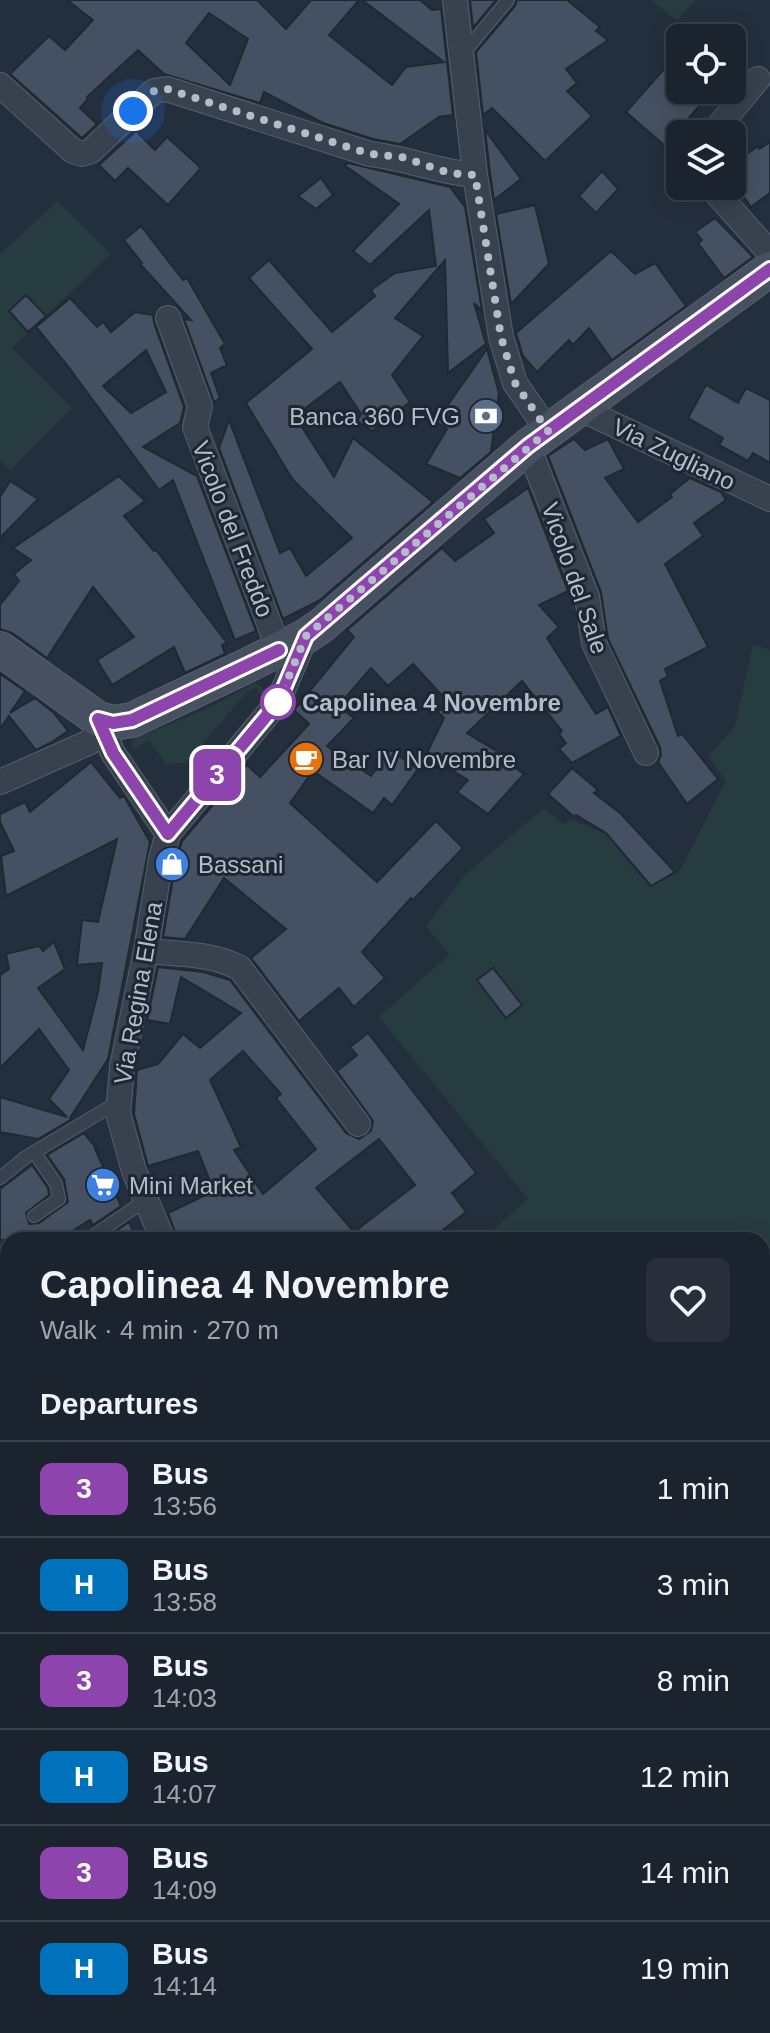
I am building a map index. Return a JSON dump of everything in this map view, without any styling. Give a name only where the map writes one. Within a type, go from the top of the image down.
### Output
[{"type":"main road","points":[[0,649],[98,719],[113,723],[132,720],[292,643],[538,438],[770,269]]},
{"type":"street","name":"Vicolo del Sale","points":[[455,0],[475,175],[501,337],[515,383],[538,438],[587,597],[594,643],[646,753]]},
{"type":"street","points":[[724,120],[758,79]]},
{"type":"street","points":[[0,85],[73,151],[82,154],[91,151],[154,91],[167,89],[370,154],[402,157],[449,173],[475,175]]},
{"type":"street","points":[[723,200],[770,253]]},
{"type":"street","name":"Vicolo del Freddo","points":[[168,318],[200,406],[195,427],[292,643]]},
{"type":"street","name":"Via Zugliano","points":[[579,408],[770,499]]},
{"type":"street","points":[[98,719],[113,753],[168,834],[278,702],[292,643]]},
{"type":"street","points":[[0,782],[90,742],[96,733],[98,719]]},
{"type":"street","name":"Via Regina Elena","points":[[160,1232],[130,1156],[118,1113],[122,1067],[168,834]]},
{"type":"street","points":[[146,951],[207,956],[240,968],[358,1124]]},
{"type":"lane","points":[[462,55],[508,0]]},
{"type":"lane","points":[[0,1178],[34,1152],[119,1102]]},
{"type":"lane","points":[[34,1152],[56,1184],[59,1199],[34,1216]]},
{"type":"lane","points":[[99,1232],[146,1200]]},
{"type":"green space","points":[[651,0],[695,0],[677,21]]},
{"type":"green space","points":[[58,201],[111,254],[12,348],[72,407],[11,470],[0,461],[0,254]]},
{"type":"green space","points":[[753,645],[770,650],[770,1232],[490,1232],[528,1199],[379,1017],[449,955],[426,926],[465,875],[544,808],[564,824],[571,819],[606,834],[650,887],[679,872],[726,781],[708,756],[735,726]]},
{"type":"green space","points":[[254,683],[262,687],[264,702],[257,687],[246,693],[186,763],[166,764],[149,740],[133,750],[132,741],[137,737],[197,713]]},
{"type":"building","points":[[67,0],[257,0],[286,29],[311,0],[359,0],[329,35],[392,85],[406,67],[444,62],[362,0],[420,0],[432,10],[441,9],[453,115],[439,117],[400,144],[373,139],[323,123],[264,92],[260,103],[164,74],[138,50],[87,97],[80,108],[97,124],[82,138],[10,74],[49,36],[65,50],[93,20]],"holes":[[[209,13],[248,39],[230,85],[186,43]]]},
{"type":"building","points":[[470,0],[496,0],[473,28]]},
{"type":"building","points":[[517,0],[567,0],[600,27],[596,31],[608,40],[566,69],[577,83],[567,91],[592,116],[545,161],[492,108],[483,115],[476,52]]},
{"type":"building","points":[[666,67],[666,104],[701,104],[687,120],[666,120],[665,146],[626,112]]},
{"type":"building","points":[[485,130],[521,179],[494,200],[490,173]]},
{"type":"building","points":[[136,131],[155,150],[167,137],[201,168],[168,205],[128,168],[115,181],[99,165]]},
{"type":"building","points":[[770,142],[770,193],[751,207],[746,200],[746,155],[758,146],[759,149]]},
{"type":"building","points":[[348,163],[450,187],[465,207],[482,311],[474,303],[486,344],[448,373],[445,260],[395,318],[423,336],[392,375],[410,402],[372,431],[357,421],[361,414],[340,382],[295,416],[334,477],[353,438],[433,502],[320,600],[283,619],[219,448],[229,420],[280,553],[290,548],[306,576],[352,538],[293,480],[246,403],[312,349],[249,278],[269,260],[332,332],[375,296],[371,290],[395,273],[436,266],[429,210],[370,265],[353,251],[399,204],[344,165]]},
{"type":"building","points":[[602,171],[618,189],[596,213],[579,196]]},
{"type":"building","points":[[321,178],[333,195],[316,209],[298,196]]},
{"type":"building","points":[[535,205],[549,264],[511,304],[496,214]]},
{"type":"building","points":[[715,218],[753,257],[724,278],[698,243],[702,240],[695,232]]},
{"type":"building","points":[[141,226],[183,280],[187,278],[225,344],[220,348],[227,365],[211,373],[220,398],[214,402],[184,319],[191,320],[140,264],[124,240]]},
{"type":"building","points":[[611,251],[635,274],[655,263],[686,306],[612,360],[589,328],[573,345],[569,340],[537,372],[523,356],[516,333]]},
{"type":"building","points":[[26,295],[46,316],[28,332],[9,311]]},
{"type":"building","points":[[70,298],[97,327],[103,322],[111,332],[135,312],[153,315],[184,407],[180,423],[143,447],[197,476],[256,631],[235,640],[173,480],[159,490],[36,327]],"holes":[[[146,350],[166,392],[131,413],[103,386]]]},
{"type":"building","points":[[487,349],[499,393],[491,452],[460,478],[426,464],[447,429],[436,422]]},
{"type":"building","points":[[706,385],[738,403],[746,388],[770,400],[770,463],[753,453],[748,461],[719,445],[723,438],[688,418]]},
{"type":"building","points":[[574,439],[585,450],[608,439],[624,469],[605,478],[638,522],[672,497],[670,494],[690,478],[721,492],[726,500],[694,523],[703,536],[665,564],[708,647],[665,669],[668,676],[660,681],[678,736],[682,734],[718,779],[687,804],[658,762],[660,747],[608,639],[601,592],[548,456]]},
{"type":"building","points":[[119,476],[145,501],[124,516],[156,550],[227,643],[222,645],[225,654],[185,673],[174,647],[112,685],[97,660],[134,637],[93,587],[47,658],[12,633],[0,629],[0,605],[19,581],[14,574],[31,560],[13,548]]},
{"type":"building","points":[[10,481],[38,499],[0,538],[0,497]]},
{"type":"building","points":[[528,488],[568,591],[539,605],[559,627],[547,638],[596,714],[608,707],[621,736],[572,763],[559,749],[566,743],[559,734],[562,731],[522,681],[467,733],[498,752],[524,774],[488,814],[457,792],[468,780],[426,755],[444,718],[438,712],[449,703],[413,664],[388,686],[371,668],[338,706],[354,718],[327,746],[371,776],[390,750],[418,769],[392,805],[384,798],[373,813],[313,771],[290,803],[377,882],[436,821],[463,848],[413,900],[411,898],[362,952],[385,978],[354,1007],[339,988],[299,1021],[251,958],[286,929],[224,878],[185,939],[163,937],[182,841],[247,765],[260,777],[309,724],[294,710],[354,637],[347,630],[442,548],[455,561],[494,533],[484,519]]},
{"type":"building","points":[[0,674],[25,691],[10,713],[35,698],[53,712],[68,731],[36,750],[9,716],[0,729]]},
{"type":"building","points":[[91,762],[120,798],[124,796],[150,842],[108,1059],[72,1119],[38,1139],[0,1132],[0,1097],[67,1117],[49,1099],[69,1070],[39,1029],[0,1068],[0,975],[9,969],[6,954],[39,946],[43,951],[54,942],[65,969],[38,988],[83,1050],[102,963],[77,965],[82,920],[98,922],[117,839],[6,896],[1,856],[14,851],[0,822],[0,814],[25,802],[30,812]]},
{"type":"building","points":[[572,768],[598,790],[594,793],[620,813],[675,872],[651,886],[606,833],[576,815],[574,817],[548,794]]},
{"type":"building","points":[[158,967],[203,972],[230,980],[346,1133],[359,1139],[371,1131],[373,1121],[337,1071],[357,1055],[350,1047],[368,1033],[476,1173],[452,1193],[466,1212],[440,1232],[354,1232],[175,1232],[168,1213],[214,1191],[198,1151],[148,1166],[134,1114],[137,1070],[158,1064],[183,1034],[200,1048],[241,1013],[181,977],[170,1024],[147,1020]],"holes":[[[243,1051],[281,1094],[276,1098],[316,1149],[263,1194],[234,1150],[241,1147],[210,1080]],[[379,1139],[415,1185],[354,1232],[316,1188]]]},
{"type":"building","points":[[493,968],[522,1005],[506,1018],[477,980]]},
{"type":"building","points":[[84,1133],[97,1149],[121,1206],[93,1225],[90,1220],[71,1232],[0,1232],[0,1189],[32,1165],[48,1188],[49,1195],[26,1213],[29,1224],[39,1223],[68,1202],[64,1179],[47,1155]]},
{"type":"building","points":[[129,1222],[133,1232],[114,1232]]},
{"type":"bus line","name":"3","points":[[279,650],[132,720],[113,723],[98,719],[113,753],[168,834],[278,702],[306,636],[528,446],[770,269]]},
{"type":"place","name":"Banca 360 FVG","points":[[486,416]]},
{"type":"place","name":"Capolinea 4 Novembre","points":[[278,702]]},
{"type":"place","name":"Bar IV Novembre","points":[[306,759]]},
{"type":"place","name":"Bassani","points":[[172,864]]},
{"type":"place","name":"Mini Market","points":[[103,1185]]},
{"type":"route","points":[[133,111],[154,91],[167,89],[370,154],[402,157],[449,173],[475,175],[501,337],[515,383],[548,431],[306,636],[278,702]]}]
